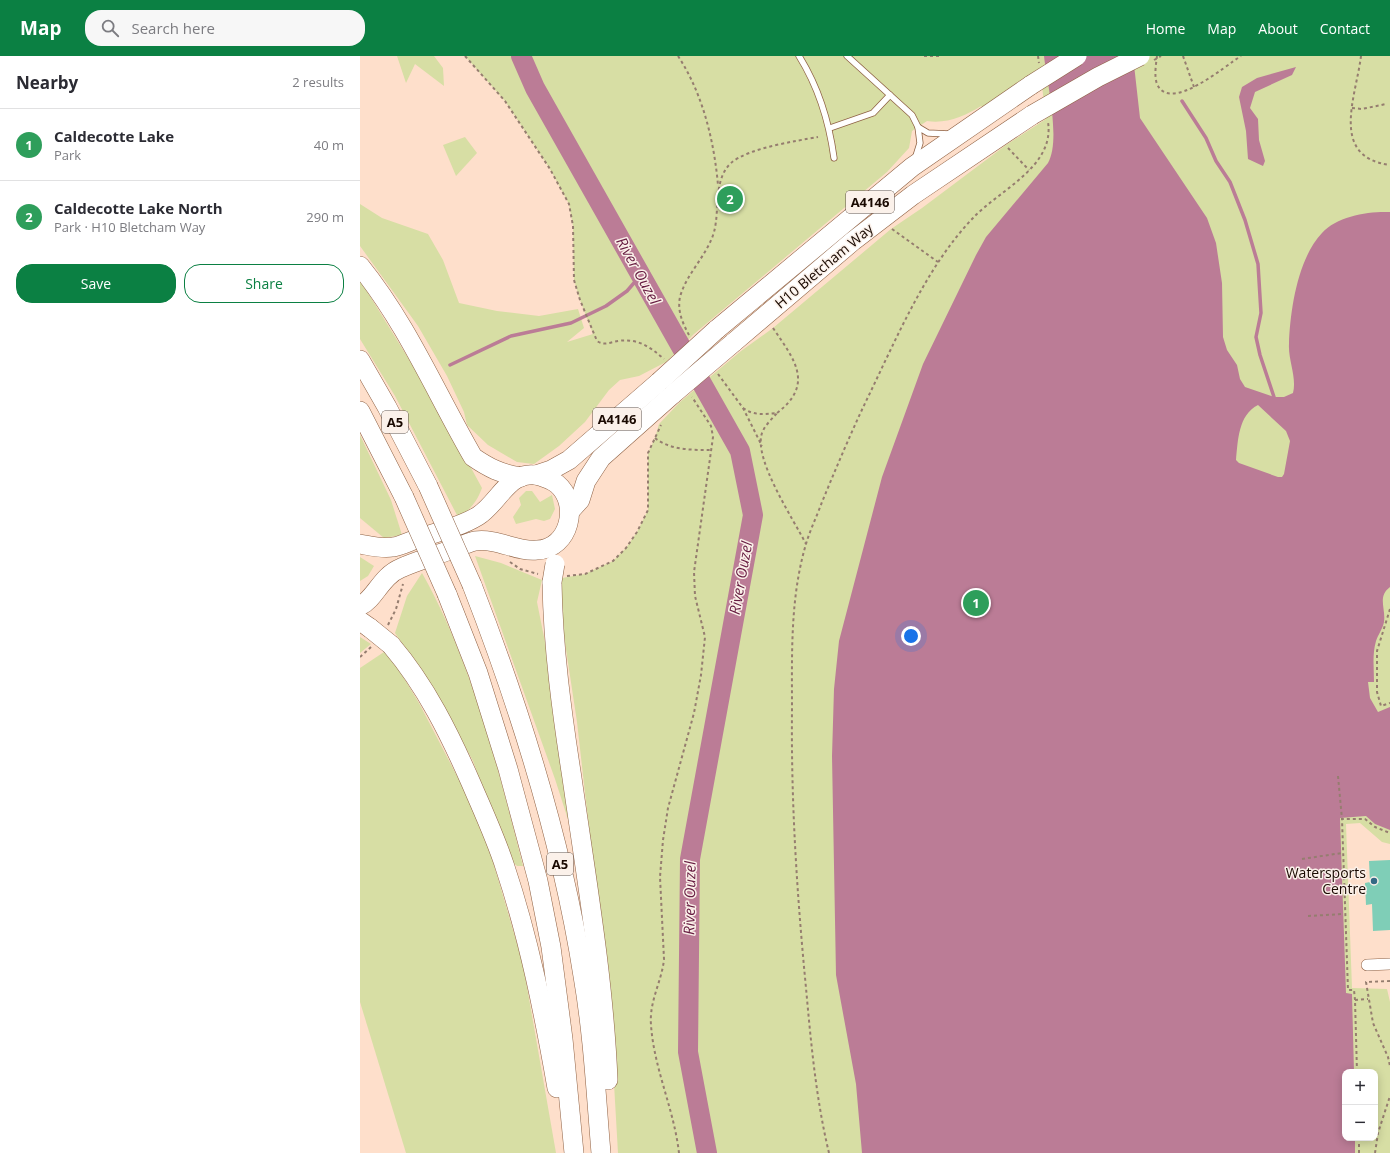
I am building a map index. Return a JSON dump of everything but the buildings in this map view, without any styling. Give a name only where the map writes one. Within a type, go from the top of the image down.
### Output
[{"type":"highway","name":"H10 Bletcham Way","points":[[570,511],[580,500],[590,475],[601,458],[666,388],[716,330],[912,167],[1031,85],[1077,56]]},
{"type":"highway","name":"H10 Bletcham Way","points":[[360,544],[375,547],[394,547],[468,521],[490,506],[511,481],[551,470],[569,460],[666,388],[733,343],[853,241],[913,195],[1040,117],[1098,77],[1140,56]]},
{"type":"highway","points":[[360,266],[375,284],[413,346],[474,457],[489,468],[503,474],[548,478],[557,484],[563,491],[570,511],[566,529],[559,541],[555,564],[560,579],[552,606],[562,712],[583,854],[602,1003],[607,1074],[609,1153]]},
{"type":"highway","name":"A5","points":[[360,360],[387,407],[428,486],[472,585],[500,658],[534,762],[565,887],[583,976],[593,1062],[601,1153]]},
{"type":"highway","name":"A5","points":[[360,411],[404,497],[446,594],[478,673],[508,768],[538,881],[551,947],[562,1031],[574,1149]]},
{"type":"highway","points":[[360,606],[385,578],[399,568],[475,541],[505,543],[522,549],[539,550],[548,548],[559,541]]},
{"type":"highway","points":[[365,625],[391,645],[406,663],[455,746],[505,867],[526,937],[543,1007],[560,1106],[574,1149]]},
{"type":"street","points":[[1367,965],[1390,964]]},
{"type":"lane","points":[[799,56],[812,75],[830,128],[834,158]]},
{"type":"lane","points":[[848,56],[912,115],[918,127],[920,143],[912,167]]},
{"type":"lane","points":[[830,128],[874,112],[890,95]]},
{"type":"lane","points":[[918,127],[928,133],[960,133]]},
{"type":"path","points":[[465,56],[505,101],[550,169],[569,204],[573,226],[574,280],[593,334]]},
{"type":"path","points":[[678,56],[700,100],[711,138],[719,205],[714,234],[680,298],[682,321],[690,337]]},
{"type":"path","points":[[924,56],[940,56]]},
{"type":"path","points":[[1038,56],[1040,67]]},
{"type":"path","points":[[1156,56],[1157,84],[1164,92],[1176,93],[1194,87],[1241,56]]},
{"type":"path","points":[[1183,56],[1194,87]]},
{"type":"path","points":[[1362,56],[1352,108],[1351,137],[1355,147],[1369,160],[1390,165]]},
{"type":"path","points":[[1352,108],[1362,109],[1386,104]]},
{"type":"path","points":[[830,1153],[822,1123],[813,1063],[799,920],[792,813],[792,627],[806,544],[845,445],[899,333],[938,262],[953,241],[974,216],[1029,170],[1048,143],[1050,134],[1040,117]]},
{"type":"path","points":[[718,187],[723,173],[731,163],[738,159],[760,150],[818,137]]},
{"type":"path","points":[[1006,145],[1029,170]]},
{"type":"path","points":[[897,225],[891,229],[938,262]]},
{"type":"path","points":[[762,446],[762,434],[777,413],[792,399],[798,388],[796,366],[788,350],[772,328],[778,323]]},
{"type":"path","points":[[716,372],[743,408],[762,446],[777,492],[795,521],[806,544]]},
{"type":"path","points":[[743,408],[749,412],[758,414],[777,413]]},
{"type":"path","points":[[560,579],[585,574],[613,561],[626,548],[637,532],[648,510],[648,453],[655,438],[661,443],[674,447],[688,450],[710,450],[694,572],[695,596],[705,637],[701,675],[694,713],[668,808],[663,840],[660,877],[664,959],[663,968],[654,995],[651,1022],[654,1048],[670,1108],[679,1153]]},
{"type":"path","points":[[1390,609],[1377,651],[1377,692],[1381,706],[1390,703]]},
{"type":"path","points":[[1338,776],[1342,819],[1348,990],[1354,990],[1356,1000],[1357,1069]]},
{"type":"path","points":[[1342,819],[1365,819],[1375,827],[1390,833]]},
{"type":"path","points":[[1302,859],[1342,853]]},
{"type":"path","points":[[1308,916],[1343,914]]},
{"type":"path","points":[[1390,981],[1366,982],[1373,1023],[1388,1057],[1390,1066]]},
{"type":"path","points":[[1356,1000],[1368,999]]},
{"type":"path","points":[[1375,1153],[1378,1133],[1390,1096]]},
{"type":"path","points":[[1359,1141],[1359,1153]]},
{"type":"green space","points":[[397,56],[434,56],[443,68],[444,86],[415,64],[406,83]]},
{"type":"green space","points":[[465,56],[1390,56],[1390,844],[1382,842],[1360,823],[1346,824],[1352,988],[1387,989],[1390,1002],[1390,1153],[618,1153],[610,1014],[577,722],[562,623],[562,578],[585,574],[613,561],[626,548],[637,532],[648,510],[648,453],[655,438],[659,424],[680,402],[741,351],[773,328],[891,229],[922,208],[1006,145],[1046,119],[1041,78],[989,113],[981,106],[969,113],[949,120],[934,122],[927,121],[912,131],[909,148],[887,172],[694,334],[666,362],[639,376],[620,380],[609,390],[585,422],[559,446],[534,464],[517,462],[488,445],[467,425],[464,412],[447,376],[418,326],[360,246],[360,204],[382,218],[428,234],[443,260],[459,303],[497,311],[539,316],[578,309],[584,328],[567,342],[593,334],[574,280],[573,226],[569,204],[550,169],[505,101]]},
{"type":"green space","points":[[465,137],[477,153],[456,176],[443,145]]},
{"type":"green space","points":[[360,280],[434,400],[482,488],[473,505],[458,517],[395,396],[360,339]]},
{"type":"green space","points":[[360,435],[391,500],[402,535],[384,538],[360,518]]},
{"type":"green space","points":[[526,491],[532,491],[540,502],[552,495],[555,509],[550,519],[544,521],[536,519],[516,524],[513,517],[521,505],[519,498]]},
{"type":"green space","points":[[475,556],[501,563],[542,580],[537,602],[553,682],[573,835],[555,779]]},
{"type":"green space","points":[[360,557],[374,566],[368,576],[360,581]]},
{"type":"green space","points":[[422,573],[440,607],[455,642],[482,716],[504,791],[523,866],[517,866],[507,857],[473,761],[428,681],[395,633],[407,596]]},
{"type":"green space","points":[[360,637],[371,644],[360,653]]},
{"type":"green space","points":[[387,650],[419,703],[482,824],[523,964],[556,1153],[406,1153],[360,1002],[360,668]]},
{"type":"shaded area","points":[[1044,56],[1133,56],[1140,118],[1207,218],[1216,243],[1222,283],[1223,337],[1227,350],[1237,365],[1240,379],[1245,387],[1274,397],[1284,397],[1293,393],[1294,381],[1289,350],[1291,316],[1301,270],[1314,244],[1328,227],[1336,222],[1373,212],[1390,212],[1390,587],[1386,591],[1383,599],[1384,622],[1376,641],[1374,651],[1374,682],[1368,682],[1370,698],[1378,712],[1390,707],[1390,830],[1375,824],[1366,816],[1340,818],[1346,993],[1352,994],[1354,1069],[1342,1069],[1342,1141],[1355,1141],[1355,1153],[862,1153],[856,1084],[836,975],[832,756],[834,689],[839,641],[882,477],[923,364],[986,237],[1048,163],[1052,153],[1053,126]],"holes":[[[1258,405],[1286,431],[1290,441],[1284,474],[1282,477],[1278,477],[1239,463],[1236,460],[1240,429],[1246,415],[1251,409]]]},
{"type":"shaded area","points":[[1296,67],[1292,75],[1255,92],[1250,108],[1258,119],[1259,140],[1265,161],[1263,166],[1248,159],[1246,131],[1239,97],[1242,87],[1257,78]]},
{"type":"waterway","name":"River Ouzel","points":[[521,56],[535,88],[740,451],[753,515],[690,859],[688,1052],[707,1153]]},
{"type":"waterway","points":[[1182,101],[1206,138],[1216,161],[1230,182],[1245,220],[1258,264],[1261,313],[1256,337],[1260,355],[1274,397]]},
{"type":"waterway","points":[[450,365],[511,336],[571,323],[606,306],[627,291],[640,276]]},
{"type":"place","name":"Caldecotte Lake North","points":[[730,199]]},
{"type":"place","name":"Caldecotte Lake","points":[[976,603]]},
{"type":"place","name":"Watersports Centre","points":[[1374,881]]}]
